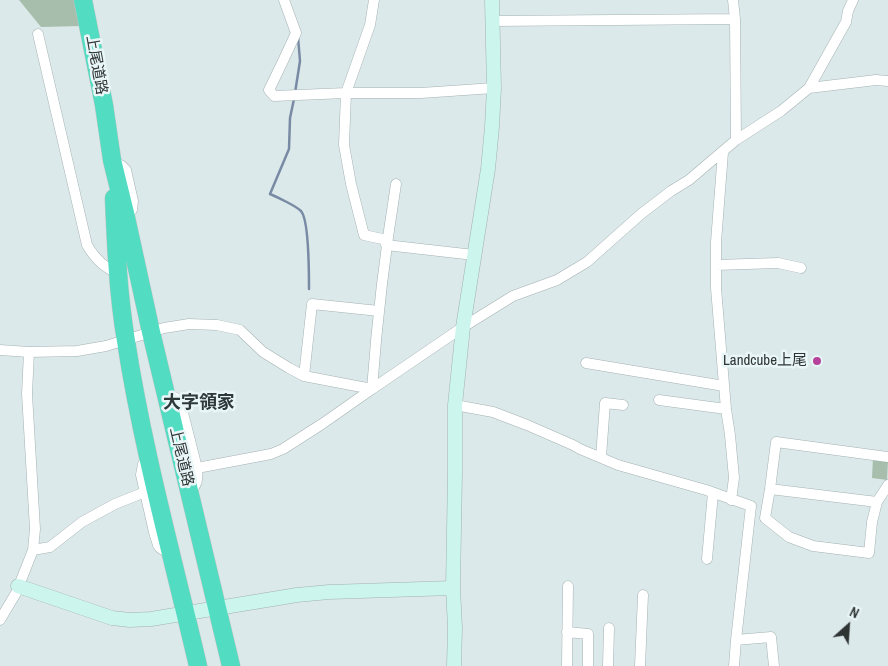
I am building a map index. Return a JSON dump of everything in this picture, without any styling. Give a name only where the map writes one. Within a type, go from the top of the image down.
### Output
[{"type":"highway","name":"上尾道路","points":[[83,0],[102,96],[112,160],[231,666]]},
{"type":"highway","name":"上尾道路","points":[[112,160],[118,273],[126,340],[149,459],[198,666]]},
{"type":"street","points":[[284,0],[296,33],[268,90],[274,96],[346,93],[421,93],[494,88]]},
{"type":"street","points":[[374,0],[370,25],[346,93],[344,145],[351,184],[364,234],[387,243],[474,255]]},
{"type":"street","points":[[454,666],[455,405],[463,327],[488,168],[494,88],[492,0]]},
{"type":"street","points":[[733,0],[735,19],[736,140]]},
{"type":"street","points":[[197,468],[271,454],[282,449],[322,424],[463,327],[514,296],[557,280],[587,262],[670,191],[689,180],[736,140],[781,112],[810,88],[846,22],[853,0]]},
{"type":"street","points":[[493,21],[735,19]]},
{"type":"street","points":[[38,34],[87,245],[96,258],[109,269],[118,273]]},
{"type":"street","points":[[810,88],[876,80],[888,81]]},
{"type":"street","points":[[723,152],[716,242],[716,288],[726,410],[734,478],[731,500]]},
{"type":"street","points":[[372,389],[375,343],[396,184]]},
{"type":"street","points":[[716,265],[778,263],[801,268]]},
{"type":"street","points":[[304,376],[312,304],[379,311]]},
{"type":"street","points":[[0,350],[29,352],[77,351],[106,346],[164,328],[189,324],[217,325],[240,330],[263,352],[304,376],[372,389]]},
{"type":"street","points":[[0,620],[18,586],[33,550],[35,529],[27,394],[29,352]]},
{"type":"street","points":[[586,363],[724,386]]},
{"type":"street","points":[[166,394],[176,398],[181,405],[197,468],[197,482],[193,490],[189,492]]},
{"type":"street","points":[[659,400],[726,410]]},
{"type":"street","points":[[600,458],[605,403],[623,406]]},
{"type":"street","points":[[455,405],[493,412],[528,425],[618,465],[751,506],[789,537],[813,546],[869,553],[872,522],[877,502],[888,485]]},
{"type":"street","points":[[765,518],[776,442],[888,457]]},
{"type":"street","points":[[149,459],[143,464],[141,475],[145,492],[158,545],[162,550],[171,552]]},
{"type":"street","points":[[770,489],[877,502]]},
{"type":"street","points":[[33,550],[50,547],[82,522],[115,504],[145,492]]},
{"type":"street","points":[[708,559],[713,493]]},
{"type":"street","points":[[734,666],[751,506]]},
{"type":"street","points":[[18,586],[112,618],[130,620],[186,614],[297,595],[328,592],[453,588]]},
{"type":"street","points":[[567,666],[568,586]]},
{"type":"street","points":[[640,666],[643,595]]},
{"type":"street","points":[[608,666],[609,628]]},
{"type":"street","points":[[567,632],[588,634],[588,666]]},
{"type":"street","points":[[736,640],[771,637],[774,666]]},
{"type":"green space","points":[[19,0],[76,0],[81,26],[41,27]]},
{"type":"green space","points":[[873,458],[888,460],[887,480],[872,478]]},
{"type":"waterway","points":[[295,93],[300,61],[298,37]]},
{"type":"waterway","points":[[294,99],[290,118],[289,149],[270,194],[299,209],[304,216],[308,248],[309,289]]},
{"type":"place","name":"Landcube上尾","points":[[817,361]]},
{"type":"district","name":"大字領家","points":[[199,403]]}]
